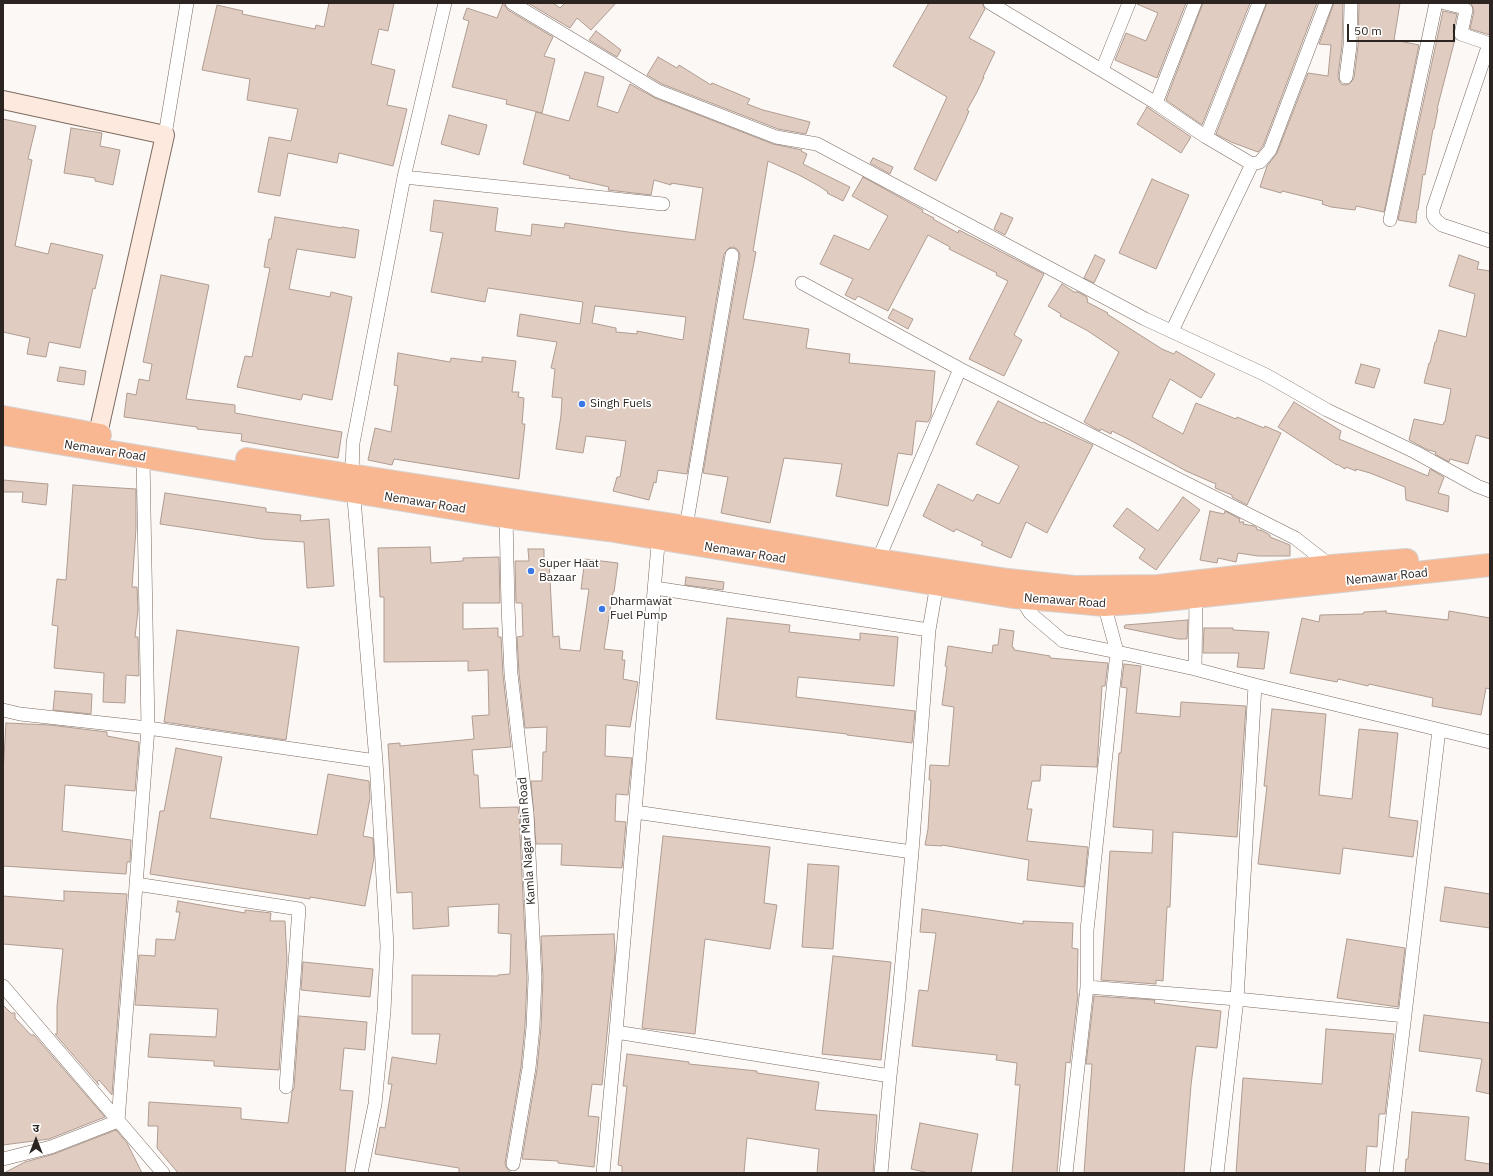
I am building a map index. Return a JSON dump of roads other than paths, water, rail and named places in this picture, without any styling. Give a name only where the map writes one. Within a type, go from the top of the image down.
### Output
[{"type":"highway","name":"Nemawar Road","points":[[3,417],[96,442],[143,457],[353,484],[660,531],[1022,590],[1074,587],[1102,596],[1196,598],[1490,565]]},
{"type":"highway","name":"Nemawar Road","points":[[3,434],[172,447],[506,516],[660,531],[686,527],[878,560],[938,577]]},
{"type":"highway","name":"Nemawar Road","points":[[1102,596],[1158,586],[1331,566],[1490,552]]},
{"type":"street","points":[[96,442],[165,135],[187,3]]},
{"type":"street","points":[[361,1173],[375,1104],[384,1011],[386,939],[376,761],[353,484],[353,443],[404,177],[445,3]]},
{"type":"street","points":[[512,3],[658,91],[776,137],[817,144],[1124,308],[1172,332],[1266,375],[1327,410],[1416,452],[1477,486],[1490,491]]},
{"type":"street","points":[[990,3],[1156,103],[1206,137],[1252,164],[1260,162],[1270,150],[1326,3]]},
{"type":"street","points":[[1102,70],[1129,3]]},
{"type":"street","points":[[1156,103],[1195,3]]},
{"type":"street","points":[[1206,137],[1259,3]]},
{"type":"street","points":[[1346,77],[1350,46],[1351,3]]},
{"type":"street","points":[[1390,220],[1436,3]]},
{"type":"street","points":[[1445,3],[1461,7],[1466,10],[1461,34],[1490,44],[1433,209],[1434,215],[1442,225],[1490,241]]},
{"type":"street","points":[[3,100],[165,135]]},
{"type":"street","points":[[1172,332],[1252,164]]},
{"type":"street","points":[[404,177],[663,204]]},
{"type":"street","points":[[686,527],[732,255]]},
{"type":"street","points":[[802,283],[960,369],[1295,538],[1331,566]]},
{"type":"street","points":[[878,560],[960,369]]},
{"type":"street","points":[[118,1121],[148,728],[143,457]]},
{"type":"street","name":"Kamla Nagar Main Road","points":[[506,516],[511,674],[527,813],[535,978],[533,1027],[529,1068],[513,1164]]},
{"type":"street","points":[[603,1173],[660,531]]},
{"type":"street","points":[[881,1173],[912,852],[929,630],[938,577]]},
{"type":"street","points":[[655,588],[929,630]]},
{"type":"street","points":[[1022,590],[1030,613],[1063,641],[1195,669],[1255,686],[1490,742]]},
{"type":"street","points":[[1066,1173],[1086,987],[1087,930],[1117,652],[1102,596]]},
{"type":"street","points":[[1195,669],[1196,598]]},
{"type":"street","points":[[1217,1173],[1237,999],[1255,686]]},
{"type":"street","points":[[3,710],[20,714],[148,728],[376,761]]},
{"type":"street","points":[[1386,1173],[1440,730]]},
{"type":"street","points":[[635,812],[912,852]]},
{"type":"street","points":[[136,884],[299,909],[286,1087]]},
{"type":"street","points":[[3,986],[163,1173]]},
{"type":"street","points":[[1086,987],[1237,999],[1405,1016]]},
{"type":"street","points":[[616,1032],[890,1076]]},
{"type":"street","points":[[3,1159],[51,1147],[118,1121]]},
{"type":"place","name":"Singh Fuels","points":[[582,404]]},
{"type":"place","name":"Super Haat Bazaar","points":[[531,571]]},
{"type":"place","name":"Dharmawat Fuel Pump","points":[[602,609]]}]
